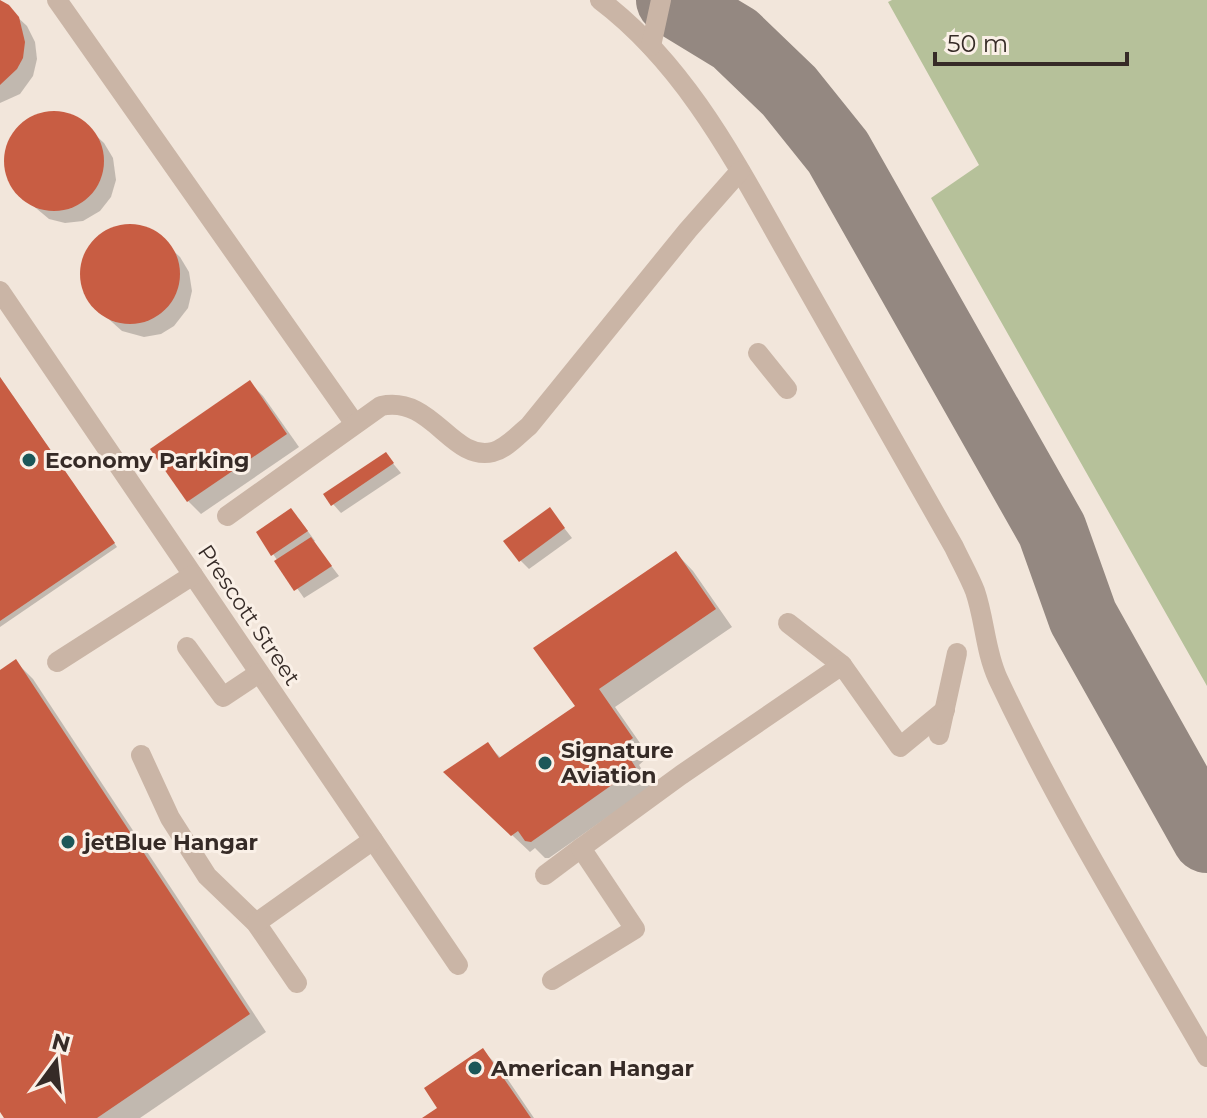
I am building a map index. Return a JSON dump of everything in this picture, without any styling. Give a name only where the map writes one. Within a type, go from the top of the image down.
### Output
[{"type":"street","points":[[57,0],[355,424]]},
{"type":"street","points":[[600,0],[651,46],[693,93],[740,171],[954,547],[976,592],[989,651],[1012,708],[1058,797],[1207,1057]]},
{"type":"street","points":[[651,46],[661,0]]},
{"type":"street","points":[[227,516],[381,406],[396,403],[409,405],[456,442],[475,450],[492,452],[510,443],[529,426],[688,230],[740,171]]},
{"type":"street","name":"Prescott Street","points":[[0,291],[458,965]]},
{"type":"street","points":[[758,353],[787,389]]},
{"type":"street","points":[[57,662],[193,575]]},
{"type":"street","points":[[788,623],[842,665],[900,747],[945,710]]},
{"type":"street","points":[[187,647],[223,697],[259,673]]},
{"type":"street","points":[[939,735],[957,653]]},
{"type":"street","points":[[545,875],[681,775],[842,665]]},
{"type":"street","points":[[141,755],[170,818],[207,876],[256,923],[297,983]]},
{"type":"street","points":[[256,923],[373,840]]},
{"type":"street","points":[[552,980],[635,929],[581,848]]},
{"type":"green space","points":[[1207,0],[1207,686],[931,198],[979,165],[888,2]]},
{"type":"building","points":[[0,0],[19,17],[25,42],[23,58],[17,69],[0,85]]},
{"type":"building","points":[[54,111],[73,115],[89,126],[100,142],[104,161],[100,180],[89,196],[73,207],[54,211],[35,207],[19,196],[8,180],[4,161],[8,142],[19,126],[35,115]]},
{"type":"building","points":[[130,224],[149,228],[165,239],[176,255],[180,274],[176,293],[165,309],[149,320],[130,324],[111,320],[95,309],[84,293],[80,274],[84,255],[95,239],[111,228]]},
{"type":"building","name":"Economy Parking","points":[[0,377],[115,543],[0,621]]},
{"type":"building","points":[[250,380],[287,434],[187,502],[150,449]]},
{"type":"building","points":[[386,452],[394,463],[331,506],[323,494]]},
{"type":"building","points":[[550,507],[565,528],[519,562],[503,541]]},
{"type":"building","points":[[291,508],[308,531],[271,556],[256,532]]},
{"type":"building","points":[[311,537],[332,566],[294,591],[274,561]]},
{"type":"building","points":[[676,551],[716,609],[599,689],[633,738],[622,746],[636,768],[531,842],[525,841],[518,831],[511,836],[443,772],[488,742],[499,758],[575,706],[533,648]]},
{"type":"building","name":"jetBlue Hangar","points":[[16,659],[250,1014],[97,1118],[4,1118],[0,1112],[0,670]]},
{"type":"building","name":"American Hangar","points":[[483,1048],[531,1118],[422,1118],[437,1108],[424,1088]]},
{"type":"taxiway","points":[[671,0],[735,39],[789,91],[838,152],[1052,530],[1083,617],[1207,838]]},
{"type":"place","name":"Economy Parking","points":[[29,460]]},
{"type":"place","name":"Signature Aviation","points":[[545,763]]},
{"type":"place","name":"jetBlue Hangar","points":[[68,842]]},
{"type":"place","name":"American Hangar","points":[[475,1068]]}]
